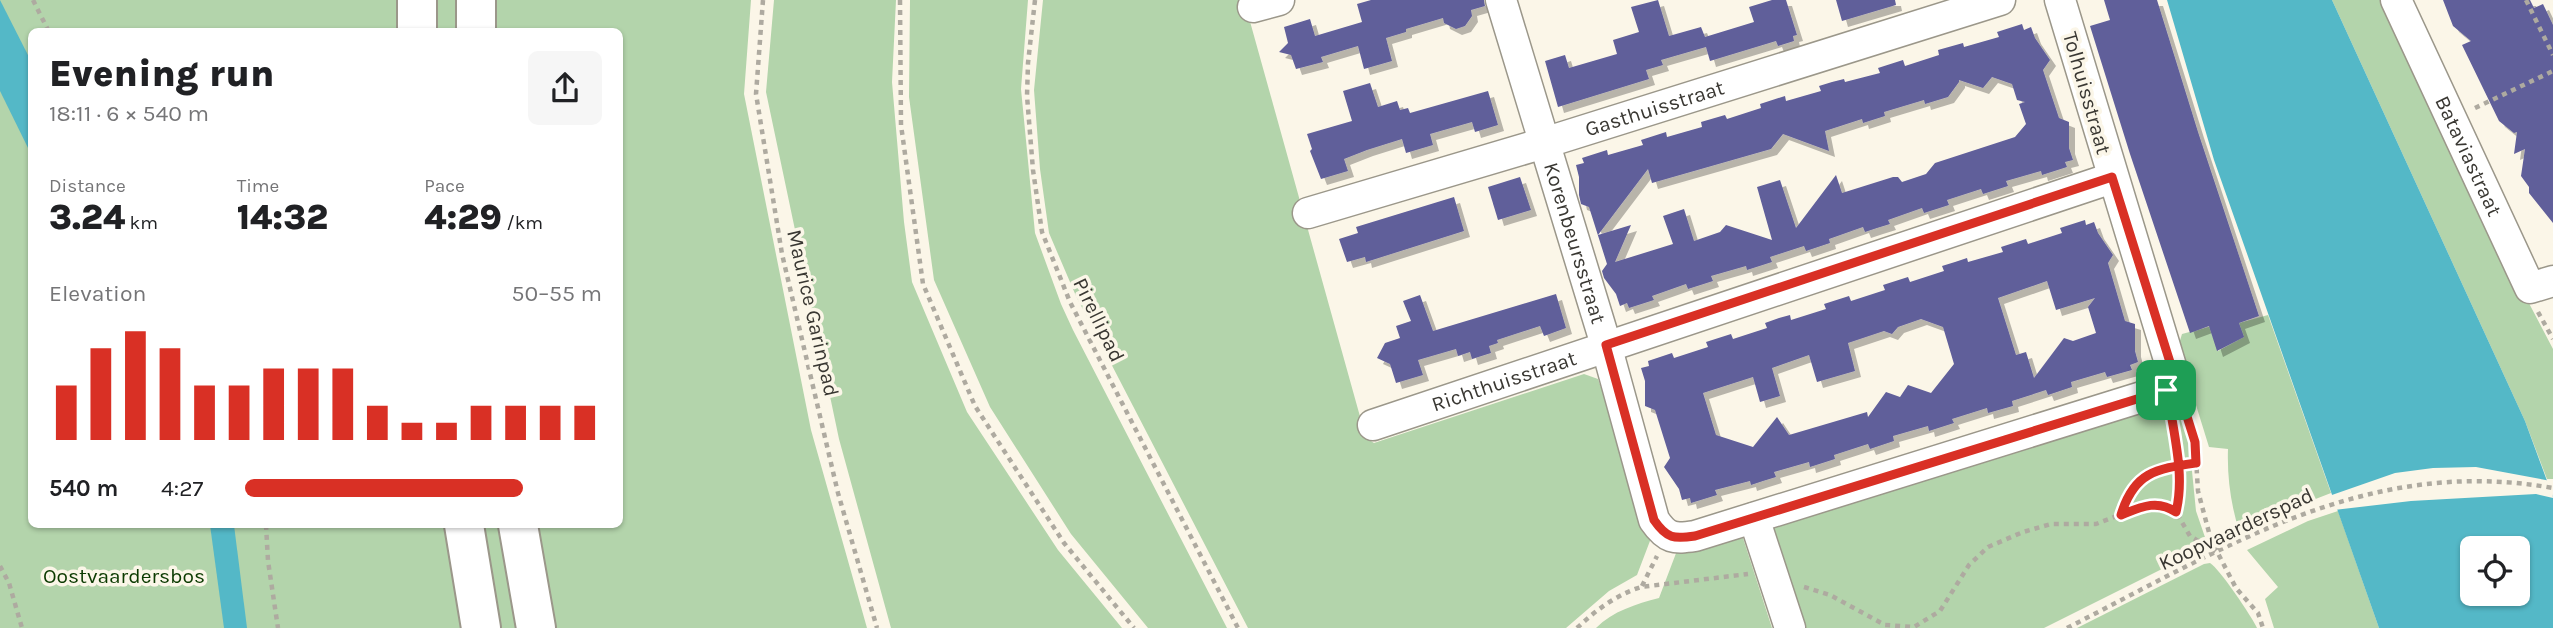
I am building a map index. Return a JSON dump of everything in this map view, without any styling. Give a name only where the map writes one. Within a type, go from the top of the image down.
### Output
[{"type":"highway","points":[[417,0],[417,28]]},
{"type":"highway","points":[[476,28],[477,0]]},
{"type":"highway","points":[[464,528],[481,628]]},
{"type":"highway","points":[[519,528],[536,628]]},
{"type":"street","name":"Korenbeursstraat","points":[[1501,0],[1606,345],[1654,520],[1662,532]]},
{"type":"street","name":"Gasthuisstraat","points":[[1308,213],[1544,143],[2000,0]]},
{"type":"street","name":"Tolhuisstraat","points":[[2060,0],[2172,388]]},
{"type":"street","name":"Bataviastraat","points":[[2396,0],[2530,288],[2553,281]]},
{"type":"street","name":"Richthuisstraat","points":[[1373,425],[2112,177]]},
{"type":"street","points":[[1662,532],[1677,538],[1695,536],[2172,388]]},
{"type":"street","points":[[1754,518],[1790,628]]},
{"type":"path","points":[[33,0],[47,28]]},
{"type":"path","name":"Maurice Garinpad","points":[[763,0],[756,94],[782,254],[838,493],[877,628]]},
{"type":"path","points":[[900,0],[901,125],[923,284],[975,406],[1064,542],[1135,628]]},
{"type":"path","name":"Pirellipad","points":[[1035,0],[1027,96],[1033,170],[1042,232],[1070,302],[1238,628]]},
{"type":"path","points":[[2526,0],[2553,55]]},
{"type":"path","points":[[2453,118],[2553,71]]},
{"type":"path","points":[[2172,388],[2195,442],[2200,499],[2216,552],[2236,588],[2258,612],[2263,628]]},
{"type":"path","points":[[2172,388],[2181,491],[2176,512]]},
{"type":"path","points":[[2121,515],[2135,484],[2147,475],[2196,463]]},
{"type":"path","name":"Koopvaarderspad","points":[[2067,628],[2216,552],[2318,508],[2397,487],[2453,480],[2511,482],[2553,488]]},
{"type":"path","points":[[1577,628],[1594,611],[1629,590],[1755,573],[1830,595],[1885,625],[1914,627],[1940,611],[1969,565],[1988,547],[2051,524],[2096,524],[2145,505],[2155,504],[2176,512],[2190,536],[2216,552]]},
{"type":"path","points":[[266,528],[278,628]]},
{"type":"path","points":[[1642,587],[1657,558],[1662,532]]},
{"type":"path","points":[[0,566],[9,583],[22,628]]},
{"type":"green space","name":"Oostvaardersbos","points":[[0,0],[403,0],[403,28],[28,28],[28,528],[451,528],[468,628],[0,628]]},
{"type":"green space","points":[[427,0],[466,0],[464,28],[428,28]]},
{"type":"green space","points":[[482,0],[751,0],[744,94],[811,430],[867,628],[549,628],[531,528],[623,528],[623,28],[482,28]]},
{"type":"green space","points":[[774,0],[896,0],[892,82],[912,282],[967,412],[1058,550],[1122,628],[891,628],[839,439],[766,92]]},
{"type":"green space","points":[[910,0],[1028,0],[1021,89],[1035,233],[1073,330],[1227,628],[1148,628],[1071,534],[990,407],[934,280],[909,97]]},
{"type":"green space","points":[[1043,0],[1244,0],[1366,438],[1374,443],[1584,374],[1598,379],[1653,533],[1637,575],[1609,591],[1566,628],[1248,628],[1076,296],[1049,233],[1040,169],[1034,90]]},
{"type":"green space","points":[[2332,0],[2393,0],[2522,290],[2553,349],[2553,479],[2547,479],[2525,421]]},
{"type":"green space","points":[[2268,315],[2331,493],[2240,534],[2230,492],[2228,449],[2209,447],[2178,347],[2182,334],[2212,326],[2211,331],[2218,351],[2243,337],[2239,323]]},
{"type":"green space","points":[[2175,398],[2189,441],[2196,511],[2208,546],[2044,628],[1799,628],[1771,533],[1776,521]]},
{"type":"green space","points":[[2338,511],[2379,628],[2274,628],[2265,599],[2278,587],[2247,550],[2308,521]]},
{"type":"green space","points":[[476,528],[500,528],[517,628],[494,628]]},
{"type":"green space","points":[[1743,538],[1772,628],[1596,628],[1617,613],[1659,598],[1678,548]]},
{"type":"green space","points":[[2210,563],[2228,583],[2257,628],[2077,628],[2204,564]]},
{"type":"water","points":[[0,0],[28,55],[28,148],[0,91]]},
{"type":"water","points":[[2167,0],[2332,0],[2525,421],[2553,497],[2553,628],[2379,628],[2214,160]]},
{"type":"water","points":[[210,528],[234,528],[247,628],[224,628]]},
{"type":"pier","points":[[2476,467],[2551,481],[2553,498],[2536,494],[2411,501],[2334,510],[2329,496],[2395,473],[2433,468]]},
{"type":"building","points":[[1371,0],[1484,0],[1485,6],[1471,10],[1472,16],[1465,26],[1456,29],[1444,23],[1443,18],[1386,38],[1392,61],[1364,69],[1358,46],[1321,57],[1323,62],[1296,69],[1291,55],[1279,52],[1288,43],[1284,27],[1310,19],[1315,36],[1362,22],[1357,4]]},
{"type":"building","points":[[1658,0],[1669,36],[1701,27],[1705,37],[1754,22],[1749,7],[1772,0],[1786,0],[1797,35],[1793,36],[1794,41],[1778,46],[1776,41],[1710,61],[1706,47],[1661,60],[1663,65],[1646,70],[1649,79],[1558,107],[1545,61],[1565,55],[1569,68],[1617,54],[1613,40],[1639,32],[1631,7]]},
{"type":"building","points":[[1836,0],[1895,0],[1896,5],[1842,21]]},
{"type":"building","points":[[2104,0],[2157,0],[2259,316],[2239,323],[2244,337],[2217,351],[2209,326],[2190,333],[2130,154],[2090,26],[2110,20]]},
{"type":"building","points":[[2443,0],[2530,0],[2534,8],[2543,4],[2553,25],[2553,223],[2529,193],[2529,187],[2521,176],[2525,149],[2514,154],[2517,132],[2514,133],[2499,121],[2462,45],[2471,41],[2453,26]]},
{"type":"building","points":[[2022,24],[2024,30],[2031,27],[2050,60],[2043,70],[2059,118],[2069,122],[2069,148],[2073,160],[2065,162],[2067,167],[2042,175],[2041,171],[2006,181],[2008,186],[1983,194],[1981,189],[1947,200],[1949,205],[1924,213],[1922,208],[1888,220],[1890,224],[1865,232],[1863,227],[1829,239],[1830,243],[1806,251],[1804,246],[1770,257],[1772,262],[1747,270],[1746,266],[1711,276],[1713,281],[1688,289],[1686,284],[1652,296],[1654,300],[1629,308],[1627,303],[1620,306],[1616,294],[1604,278],[1602,271],[1607,264],[1589,207],[1581,204],[1576,165],[1584,163],[1582,158],[1607,150],[1608,155],[1643,145],[1641,140],[1666,132],[1667,137],[1702,127],[1701,122],[1725,115],[1727,119],[1761,108],[1760,104],[1785,96],[1786,101],[1821,91],[1819,86],[1832,82],[1844,79],[1845,82],[1880,73],[1878,68],[1903,60],[1905,66],[1939,55],[1938,50],[1963,43],[1964,47],[1999,37],[1997,32]],"holes":[[[1992,77],[2012,84],[2017,100],[2025,102],[2019,104],[2026,124],[2015,137],[1935,163],[1926,174],[1902,182],[1898,177],[1893,177],[1842,193],[1836,175],[1796,228],[1780,180],[1757,187],[1772,240],[1726,225],[1720,232],[1694,241],[1684,209],[1663,216],[1673,244],[1615,262],[1631,225],[1598,235],[1648,169],[1652,183],[1771,149],[1783,134],[1829,151],[1825,131],[1862,119],[1863,123],[1885,116],[1884,112],[1924,100],[1925,104],[1948,97],[1959,80],[1983,88]]]},
{"type":"building","points":[[1370,83],[1378,107],[1397,101],[1400,110],[1408,108],[1410,113],[1488,91],[1498,125],[1475,132],[1472,122],[1430,134],[1433,145],[1406,153],[1402,139],[1344,159],[1348,171],[1321,179],[1310,151],[1312,149],[1307,134],[1352,121],[1343,91]]},
{"type":"building","points":[[1520,177],[1531,210],[1498,220],[1488,187]]},
{"type":"building","points":[[1454,197],[1464,231],[1366,262],[1365,257],[1347,262],[1339,239],[1358,233],[1356,227]]},
{"type":"building","points":[[2085,220],[2086,225],[2094,222],[2113,255],[2108,263],[2125,321],[2135,324],[2135,351],[2138,362],[2130,365],[2132,370],[2107,377],[2105,372],[2071,382],[2072,387],[2048,395],[2046,390],[2012,401],[2013,406],[1988,413],[1987,408],[1952,419],[1954,423],[1929,431],[1928,426],[1893,436],[1894,441],[1870,449],[1868,444],[1834,455],[1835,459],[1810,467],[1809,462],[1774,472],[1776,477],[1751,485],[1750,481],[1715,490],[1717,495],[1691,503],[1690,498],[1682,500],[1679,489],[1664,467],[1670,458],[1655,410],[1645,406],[1645,381],[1641,368],[1649,366],[1648,361],[1672,353],[1674,358],[1708,347],[1706,342],[1731,334],[1733,339],[1767,328],[1765,323],[1779,318],[1790,315],[1791,320],[1826,309],[1824,304],[1849,296],[1851,301],[1885,290],[1883,285],[1908,277],[1910,282],[1944,271],[1942,266],[1967,258],[1968,262],[2003,252],[2001,247],[2026,239],[2028,244],[2062,233],[2060,228]],"holes":[[[2047,281],[2056,310],[2095,298],[2088,307],[2096,333],[2073,341],[2064,338],[2034,378],[2026,352],[2016,355],[1998,298]],[[1921,319],[1943,327],[1954,364],[1931,393],[1908,385],[1900,397],[1886,392],[1868,417],[1867,412],[1789,435],[1777,417],[1753,447],[1716,435],[1703,393],[1753,377],[1760,402],[1780,396],[1772,368],[1809,355],[1817,382],[1855,371],[1848,343],[1884,331],[1892,334],[1898,327]]]},
{"type":"building","points":[[1556,294],[1566,328],[1544,336],[1540,326],[1497,340],[1498,343],[1489,346],[1491,353],[1472,359],[1470,352],[1458,356],[1456,349],[1418,360],[1423,375],[1396,383],[1390,364],[1377,358],[1385,343],[1400,338],[1396,326],[1411,321],[1403,301],[1420,295],[1433,331]]},
{"type":"route","points":[[2166,390],[1695,536],[1677,538],[1662,532],[1654,520],[1606,345],[2112,177],[2195,442],[2196,463],[2179,466],[2165,469],[2147,475],[2129,491],[2121,515],[2145,505],[2155,504],[2176,512],[2181,478],[2179,466],[2169,400],[2166,390]]}]
